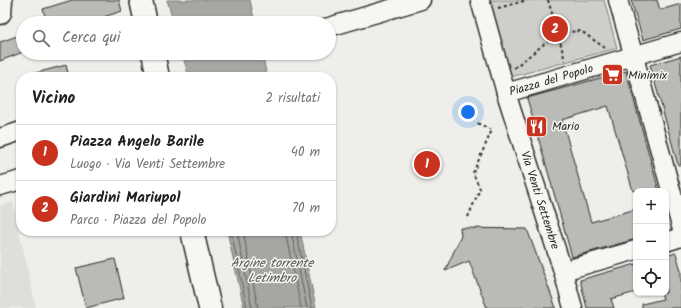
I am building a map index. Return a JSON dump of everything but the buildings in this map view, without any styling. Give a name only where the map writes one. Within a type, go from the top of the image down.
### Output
[{"type":"main road","points":[[141,0],[144,16]]},
{"type":"main road","points":[[154,60],[157,72]]},
{"type":"main road","points":[[193,236],[210,308]]},
{"type":"street","points":[[0,15],[2,13],[3,0]]},
{"type":"street","points":[[336,25],[421,0]]},
{"type":"street","points":[[618,0],[681,226]]},
{"type":"street","name":"Piazza del Popolo","points":[[486,5],[506,94],[681,42]]},
{"type":"street","name":"Via Venti Settembre","points":[[506,94],[563,271],[573,308]]},
{"type":"street","points":[[0,138],[16,133]]},
{"type":"street","points":[[0,186],[16,181]]},
{"type":"street","points":[[669,241],[681,237]]},
{"type":"street","points":[[563,271],[633,251]]},
{"type":"path","points":[[486,5],[528,0]]},
{"type":"path","points":[[548,0],[566,62]]},
{"type":"path","points":[[509,72],[558,33],[580,31],[608,50]]},
{"type":"path","points":[[468,218],[480,189],[473,173],[492,130],[475,122]]},
{"type":"shaded area","points":[[489,0],[604,0],[617,48],[511,77]]},
{"type":"shaded area","points":[[13,202],[16,216],[16,236],[20,236],[36,308],[0,308],[0,205]]},
{"type":"water","points":[[167,0],[250,0],[253,16],[172,16]]},
{"type":"water","points":[[184,60],[263,60],[266,72],[188,72]]},
{"type":"water","name":"Argine torrente Letimbro","points":[[228,236],[301,236],[316,308],[244,308]]},
{"type":"place","name":"Giardini Mariupol","points":[[555,29]]},
{"type":"place","name":"Minimix","points":[[613,75]]},
{"type":"place","name":"Mario","points":[[537,126]]},
{"type":"place","name":"Piazza Angelo Barile","points":[[427,164]]}]
